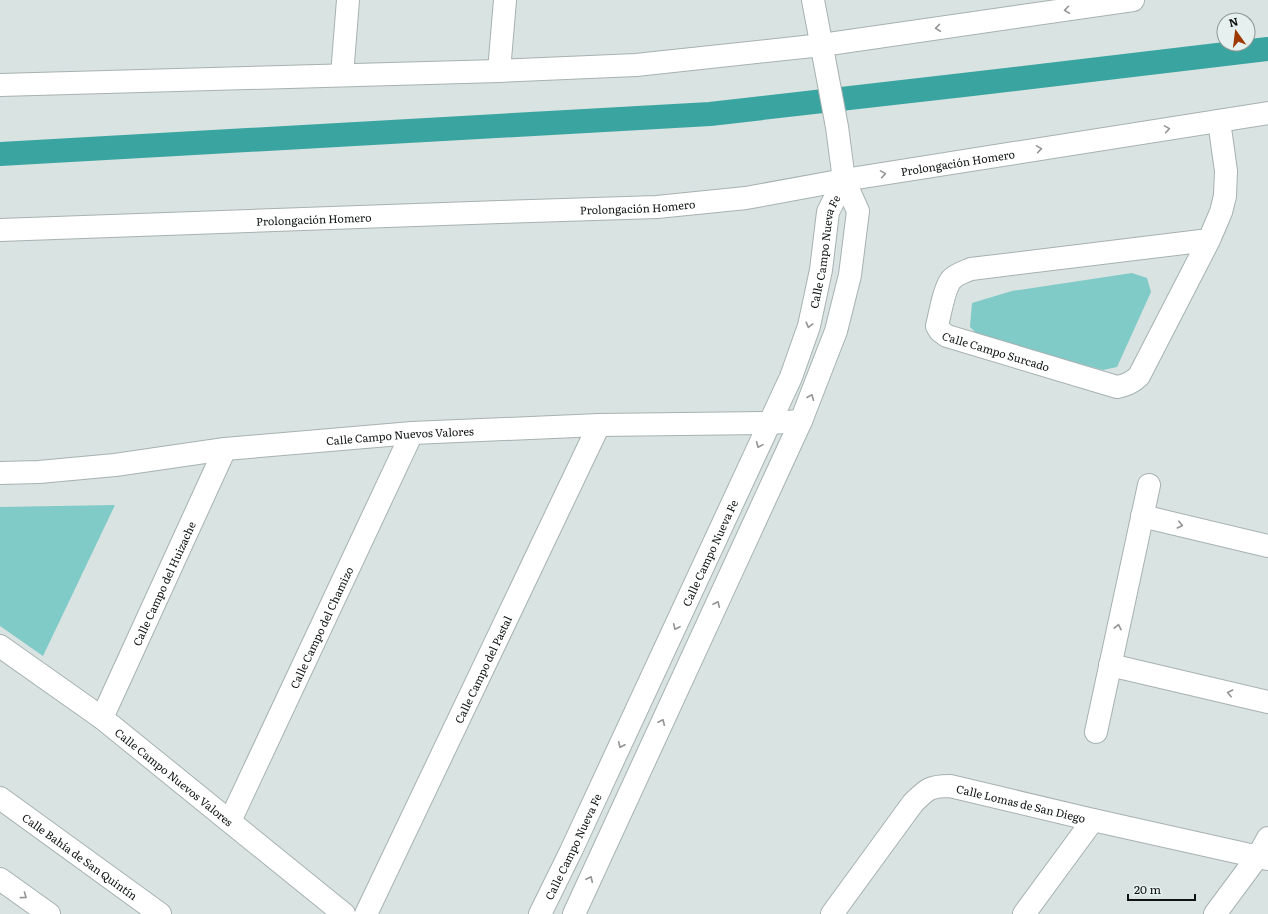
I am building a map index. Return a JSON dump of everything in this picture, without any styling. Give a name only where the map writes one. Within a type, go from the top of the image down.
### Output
[{"type":"street","points":[[342,75],[348,0]]},
{"type":"street","points":[[499,71],[505,0]]},
{"type":"street","name":"Calle Campo Nueva Fe","points":[[574,914],[801,421],[836,331],[850,275],[858,211],[844,180],[837,128],[814,0]]},
{"type":"street","points":[[0,85],[499,71],[636,65],[822,45],[1133,0]]},
{"type":"street","name":"Prolongación Homero","points":[[0,230],[657,207],[746,198],[844,180],[1219,120],[1268,114]]},
{"type":"street","name":"Calle Campo Surcado","points":[[1209,240],[971,269],[955,276],[950,281],[937,326],[940,331],[947,336],[1117,387],[1133,382],[1139,376],[1209,240],[1222,212],[1226,171],[1219,120]]},
{"type":"street","name":"Calle Campo Nueva Fe","points":[[540,914],[571,852],[791,377],[809,326],[821,270],[828,212],[844,180]]},
{"type":"street","name":"Calle Campo Nuevos Valores","points":[[0,473],[39,472],[115,465],[225,449],[412,433],[599,425],[769,423],[801,421]]},
{"type":"street","name":"Calle Campo del Pastal","points":[[366,914],[599,425]]},
{"type":"street","name":"Calle Campo del Chamizo","points":[[230,821],[412,433]]},
{"type":"street","name":"Calle Campo del Huizache","points":[[102,718],[225,449]]},
{"type":"street","points":[[1096,732],[1149,485]]},
{"type":"street","points":[[1142,516],[1268,546]]},
{"type":"street","name":"Calle Campo Nuevos Valores","points":[[0,646],[102,718],[344,914]]},
{"type":"street","points":[[1110,665],[1268,702]]},
{"type":"street","name":"Calle Lomas de San Diego","points":[[832,914],[913,803],[925,791],[937,786],[950,786],[1093,820],[1265,851]]},
{"type":"street","name":"Calle Bahía de San Quintín","points":[[0,798],[160,914]]},
{"type":"street","points":[[1024,914],[1093,820]]},
{"type":"street","points":[[1215,914],[1265,851]]},
{"type":"street","points":[[0,878],[49,914]]},
{"type":"shaded area","points":[[1132,273],[1147,278],[1151,292],[1117,367],[1103,370],[980,337],[970,327],[972,303],[1012,291]]},
{"type":"shaded area","points":[[115,505],[43,656],[0,626],[0,507]]},
{"type":"waterway","points":[[0,154],[710,114],[1268,49]]}]
